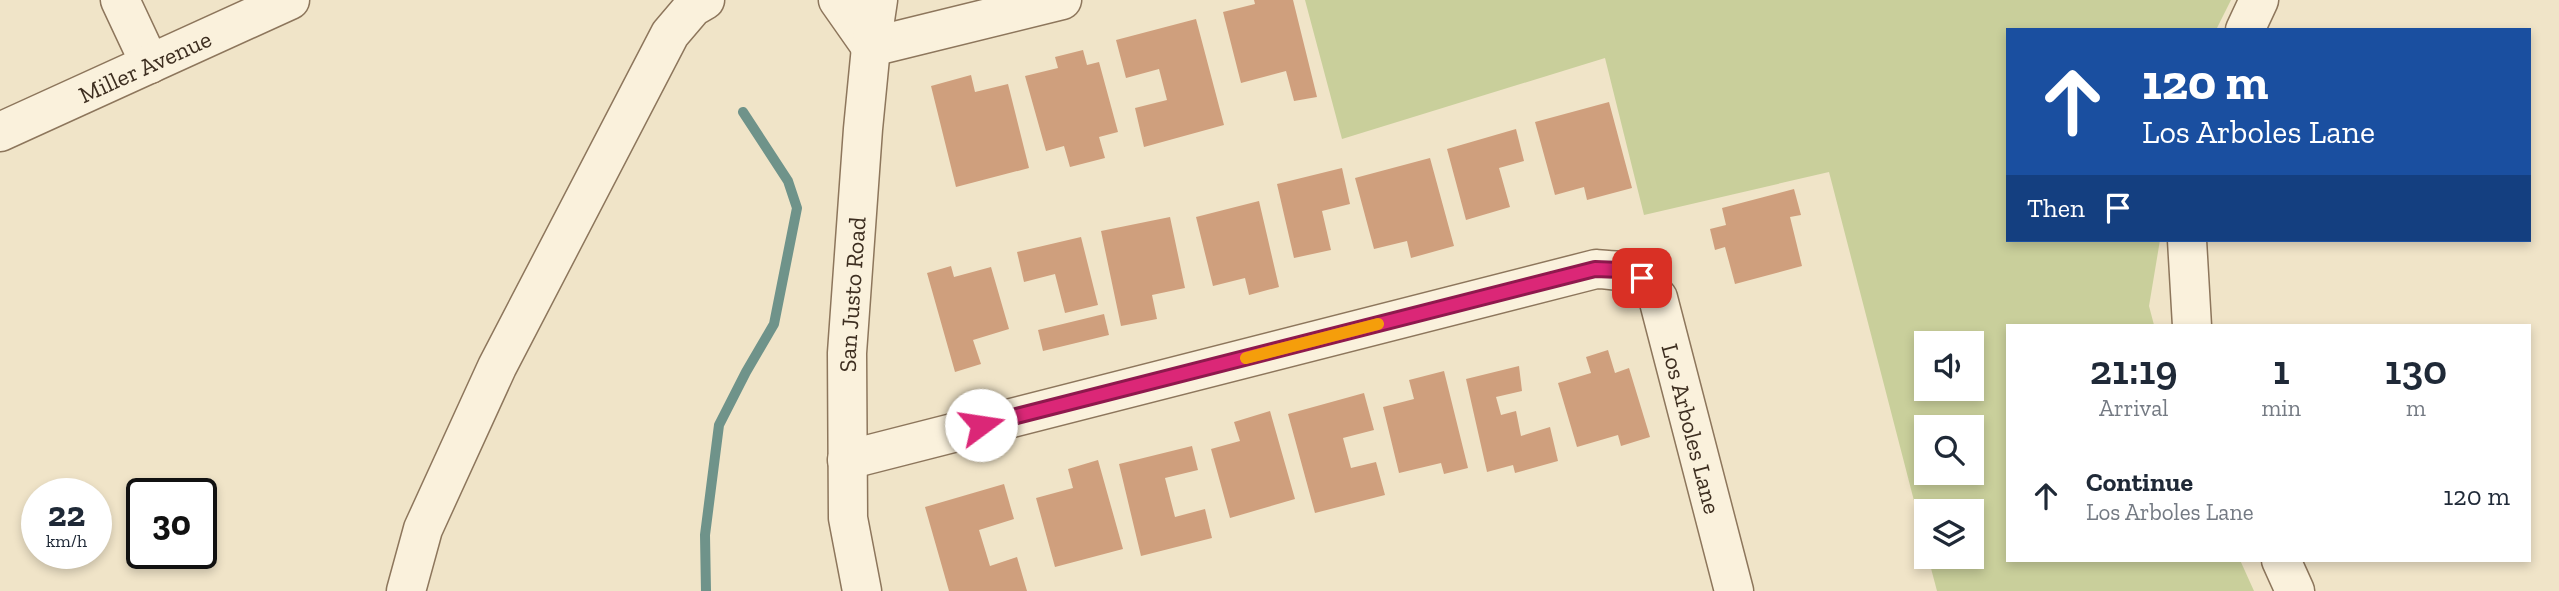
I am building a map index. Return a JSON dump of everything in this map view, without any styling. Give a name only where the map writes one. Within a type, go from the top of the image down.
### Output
[{"type":"street","points":[[120,0],[150,64]]},
{"type":"street","name":"Miller Avenue","points":[[0,132],[289,0]]},
{"type":"street","points":[[406,591],[423,530],[497,367],[670,34],[693,7],[705,0]]},
{"type":"street","points":[[838,0],[871,47],[1062,0]]},
{"type":"street","name":"San Justo Road","points":[[862,591],[848,519],[847,353],[871,47],[878,0]]},
{"type":"street","points":[[2246,28],[2259,0]]},
{"type":"street","points":[[2187,242],[2192,324]]},
{"type":"street","name":"Los Arboles Lane","points":[[847,460],[1595,269],[1621,270],[1642,278],[1658,298],[1734,591]]},
{"type":"street","points":[[2282,562],[2295,591]]},
{"type":"green space","points":[[1305,0],[2231,0],[2217,28],[2006,28],[2006,242],[2160,242],[2149,306],[2154,324],[2006,324],[2006,562],[2241,562],[2254,591],[1937,591],[1931,569],[1984,569],[1984,499],[1914,501],[1829,172],[1644,215],[1605,58],[1342,139]]},
{"type":"building","points":[[1254,0],[1293,0],[1317,97],[1294,101],[1286,71],[1241,83],[1223,12],[1255,4]]},
{"type":"building","points":[[1196,19],[1224,125],[1144,147],[1135,108],[1167,100],[1159,69],[1126,78],[1116,40]]},
{"type":"building","points":[[1083,50],[1087,65],[1099,62],[1118,132],[1099,137],[1105,158],[1070,167],[1064,146],[1046,151],[1025,76],[1058,68],[1055,57]]},
{"type":"building","points":[[971,75],[975,92],[1008,84],[1029,168],[956,187],[931,86]]},
{"type":"building","points":[[1609,102],[1632,188],[1587,200],[1584,187],[1555,195],[1535,122]]},
{"type":"building","points":[[1516,129],[1524,161],[1499,168],[1510,207],[1466,220],[1447,149]]},
{"type":"building","points":[[1430,158],[1454,246],[1411,258],[1407,241],[1374,249],[1355,178]]},
{"type":"building","points":[[1342,168],[1350,204],[1322,211],[1331,250],[1294,258],[1277,184]]},
{"type":"building","points":[[1794,189],[1801,215],[1790,217],[1802,266],[1735,284],[1725,247],[1715,250],[1710,229],[1726,225],[1722,208]]},
{"type":"building","points":[[1259,201],[1279,287],[1249,295],[1245,278],[1213,286],[1196,217]]},
{"type":"building","points":[[1170,217],[1185,288],[1152,295],[1157,319],[1121,326],[1101,231]]},
{"type":"building","points":[[1081,237],[1098,305],[1065,313],[1055,274],[1024,282],[1017,252]]},
{"type":"building","points":[[951,266],[954,277],[991,267],[1009,329],[973,340],[981,364],[955,372],[927,273]]},
{"type":"building","points":[[1104,314],[1109,335],[1043,351],[1038,330]]},
{"type":"building","points":[[1608,350],[1615,373],[1629,368],[1650,437],[1621,446],[1618,435],[1577,447],[1558,383],[1591,373],[1586,357]]},
{"type":"building","points":[[1519,366],[1522,391],[1496,397],[1501,415],[1516,411],[1521,436],[1550,427],[1558,461],[1515,473],[1513,465],[1487,472],[1466,379]]},
{"type":"building","points":[[1444,371],[1468,468],[1444,474],[1441,463],[1399,473],[1383,407],[1414,399],[1409,380]]},
{"type":"building","points":[[1364,393],[1374,430],[1343,438],[1351,468],[1376,462],[1385,495],[1315,513],[1288,414]]},
{"type":"building","points":[[1270,411],[1295,499],[1230,518],[1211,449],[1240,441],[1234,422]]},
{"type":"building","points":[[1192,446],[1198,470],[1165,478],[1175,517],[1205,509],[1212,538],[1141,556],[1119,464]]},
{"type":"building","points":[[1098,460],[1123,549],[1055,567],[1036,498],[1073,488],[1068,469]]},
{"type":"building","points":[[1004,484],[1014,519],[979,530],[990,566],[1017,557],[1027,591],[949,591],[925,507]]},
{"type":"waterway","points":[[706,591],[705,535],[719,425],[774,324],[797,208],[788,181],[743,112]]},
{"type":"slow traffic","points":[[1246,358],[1378,324]]},
{"type":"route","points":[[981,425],[1595,269],[1621,270],[1642,278]]}]
